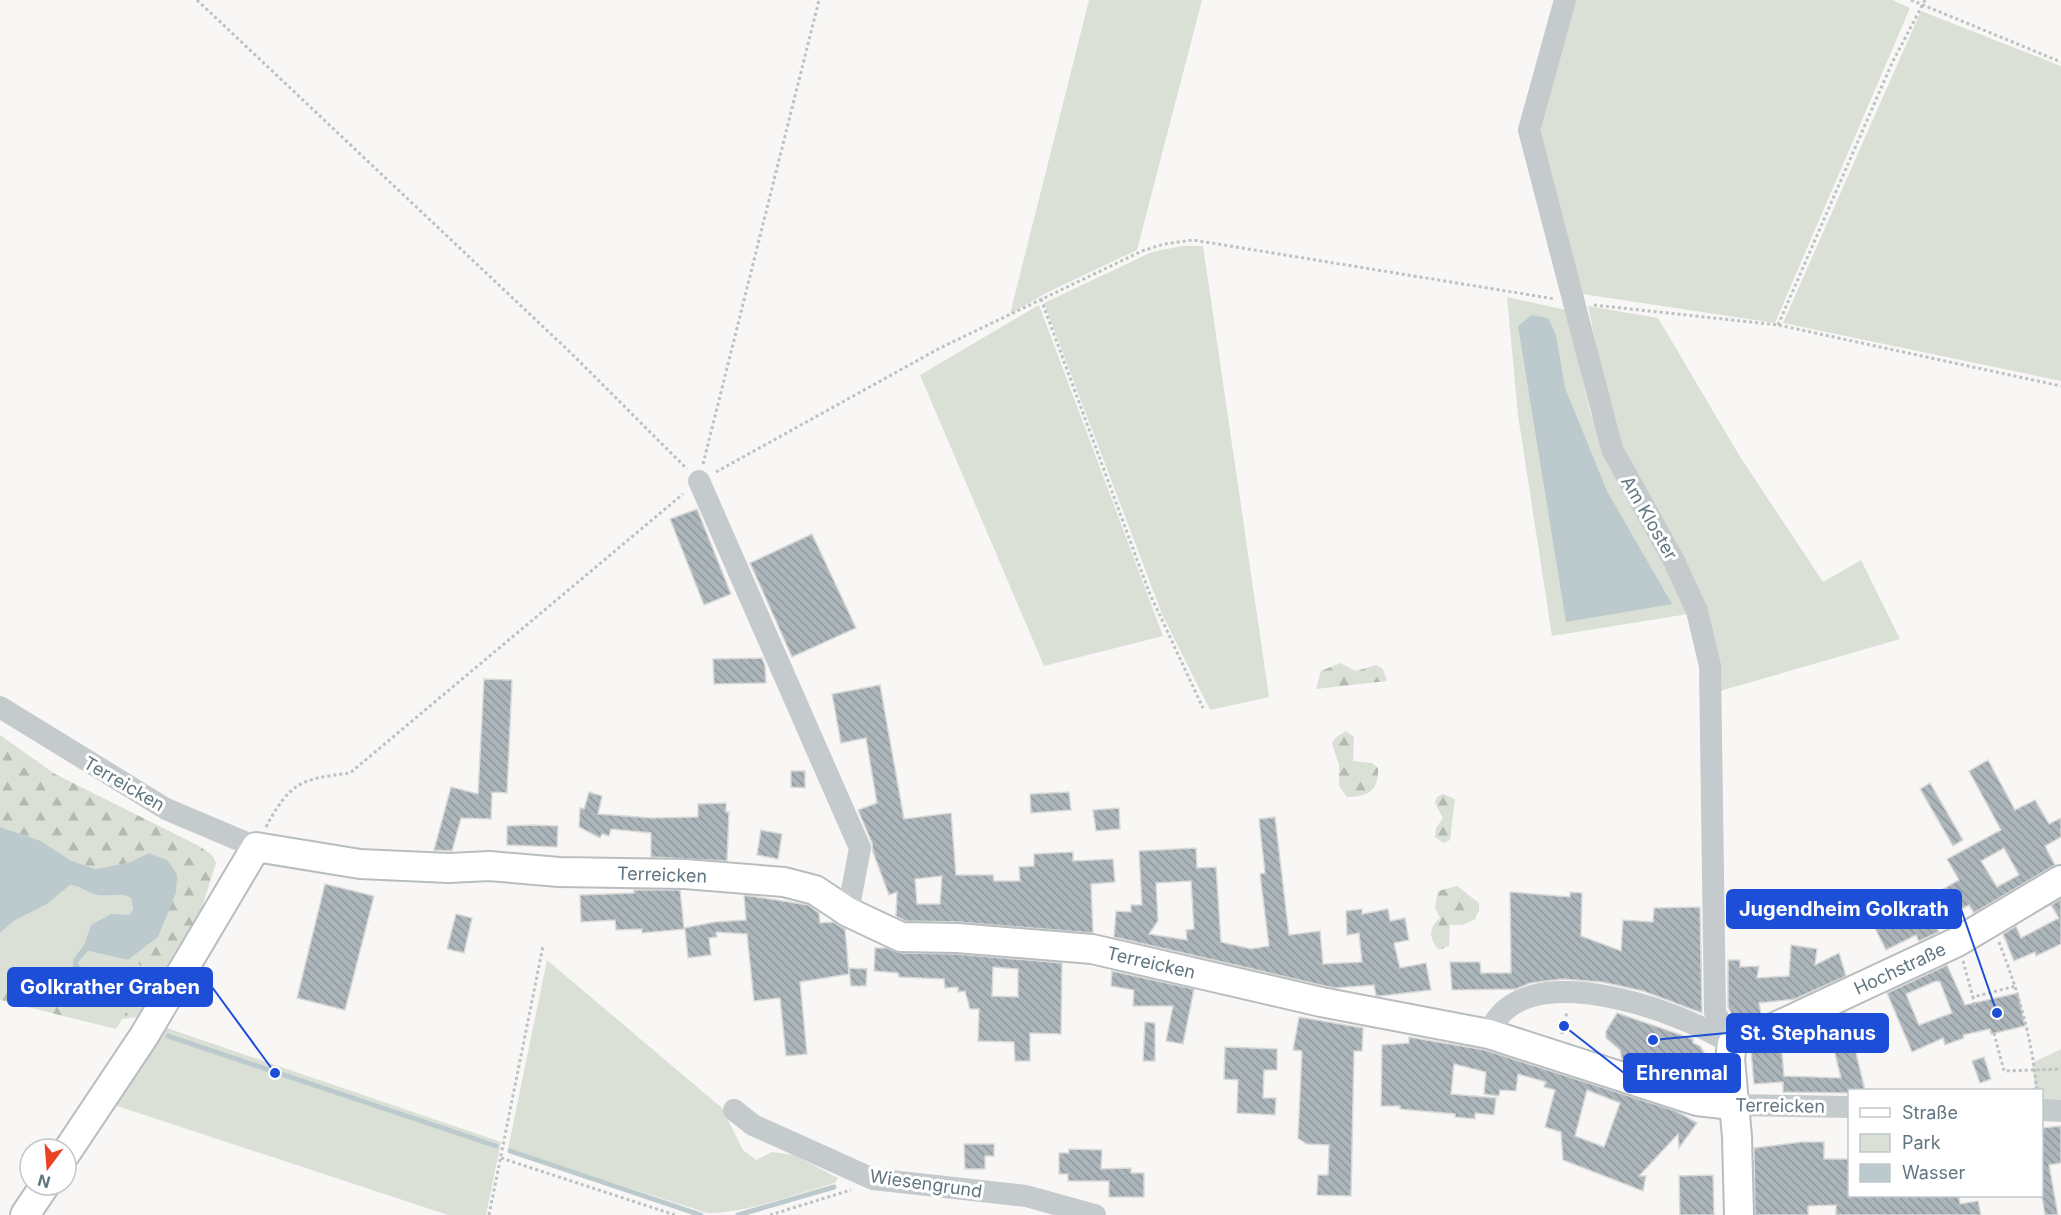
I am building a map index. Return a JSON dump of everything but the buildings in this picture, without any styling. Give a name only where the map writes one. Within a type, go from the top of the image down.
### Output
[{"type":"main road","points":[[77,1137],[144,1036],[256,847]]},
{"type":"main road","name":"Terreicken","points":[[256,847],[360,864],[449,868],[489,866],[559,872],[685,874],[784,882],[815,890],[848,912],[901,936],[957,938],[1092,949],[1321,1002],[1489,1034],[1557,1054],[1697,1101],[1732,1106]]},
{"type":"main road","name":"Hochstraße","points":[[1732,1044],[1744,1036],[1775,1027],[1957,942],[2061,880]]},
{"type":"main road","points":[[1732,1044],[1730,1059],[1732,1106],[1737,1137],[1739,1215]]},
{"type":"main road","points":[[25,1215],[37,1197]]},
{"type":"street","name":"Am Kloster","points":[[1565,0],[1529,130],[1612,449],[1674,561],[1697,611],[1705,638],[1710,666],[1715,1012],[1732,1044]]},
{"type":"street","points":[[699,481],[860,848],[848,912]]},
{"type":"street","name":"Terreicken","points":[[0,707],[165,809],[256,847]]},
{"type":"street","points":[[1489,1034],[1493,1022],[1508,1005],[1533,996],[1571,993],[1599,995],[1647,1006],[1689,1020],[1732,1044]]},
{"type":"street","name":"Terreicken","points":[[1732,1106],[1848,1107]]},
{"type":"street","name":"Wiesengrund","points":[[734,1110],[753,1125],[873,1179],[926,1187],[1026,1196],[1095,1215]]},
{"type":"street","points":[[2043,1110],[2061,1111]]},
{"type":"path","points":[[197,0],[563,346],[699,481]]},
{"type":"path","points":[[699,481],[819,0]]},
{"type":"path","points":[[1911,0],[2061,62]]},
{"type":"path","points":[[1778,325],[1892,63],[1925,0]]},
{"type":"path","points":[[256,847],[280,800],[298,783],[350,773],[699,481],[940,348],[1142,252],[1164,244],[1193,240],[1572,302],[1778,325],[2061,386]]},
{"type":"path","points":[[1041,300],[1149,592],[1203,708]]},
{"type":"path","points":[[1991,923],[2016,986],[2035,1068],[2037,1089]]},
{"type":"path","points":[[1957,942],[1976,1011]]},
{"type":"path","points":[[489,1215],[543,946]]},
{"type":"path","points":[[1973,997],[2016,986]]},
{"type":"path","points":[[1557,1054],[1571,993]]},
{"type":"path","points":[[1994,1033],[2004,1071],[2035,1068],[2061,1069]]},
{"type":"path","points":[[501,1158],[675,1215]]},
{"type":"path","points":[[770,1215],[848,1191],[873,1179]]},
{"type":"green space","points":[[1089,0],[1202,0],[1137,250],[1046,293],[1010,314]]},
{"type":"green space","points":[[1574,0],[1892,0],[1910,8],[1775,323],[1576,293],[1536,122]]},
{"type":"green space","points":[[1921,11],[2061,66],[2061,381],[1783,323]]},
{"type":"green space","points":[[1182,246],[1203,246],[1269,697],[1210,710],[1162,614],[1044,303],[1152,252]]},
{"type":"green space","points":[[1507,297],[1566,310],[1590,412],[1612,466],[1657,545],[1688,614],[1552,636],[1518,415]]},
{"type":"green space","points":[[1039,305],[1163,636],[1044,666],[920,375]]},
{"type":"green space","points":[[1588,306],[1658,318],[1739,455],[1823,582],[1861,560],[1900,639],[1720,691],[1617,444]]},
{"type":"green space","points":[[1340,663],[1356,671],[1376,665],[1383,669],[1387,681],[1316,689],[1321,671]]},
{"type":"green space","points":[[1346,731],[1354,737],[1353,761],[1372,763],[1378,768],[1377,782],[1374,787],[1361,796],[1347,797],[1339,786],[1339,765],[1332,743],[1335,738]]},
{"type":"green space","points":[[0,735],[55,774],[199,846],[212,855],[216,863],[200,914],[144,1013],[138,1017],[122,1019],[152,970],[128,960],[158,937],[166,915],[149,853],[128,863],[95,869],[70,860],[41,841],[0,827]]},
{"type":"green space","points":[[1443,794],[1455,799],[1450,840],[1444,843],[1435,837],[1436,828],[1443,818],[1435,803],[1437,797]]},
{"type":"green space","points":[[70,885],[97,895],[122,895],[131,898],[133,910],[130,915],[91,925],[84,945],[73,959],[73,967],[79,973],[82,971],[78,964],[88,951],[128,960],[153,970],[116,1029],[67,1017],[78,992],[25,972],[0,975],[0,933],[14,921],[47,904]]},
{"type":"green space","points":[[1457,886],[1479,903],[1479,911],[1474,920],[1462,925],[1450,925],[1449,946],[1439,950],[1431,934],[1433,926],[1440,918],[1435,908],[1438,891]]},
{"type":"green space","points":[[547,960],[722,1108],[743,1150],[756,1160],[772,1152],[794,1155],[838,1178],[835,1183],[739,1210],[707,1213],[508,1149]]},
{"type":"green space","points":[[25,972],[47,973],[78,992],[67,1017],[0,1000],[0,975]]},
{"type":"green space","points":[[161,1026],[501,1142],[486,1215],[448,1215],[114,1105]]},
{"type":"green space","points":[[2061,1049],[2061,1100],[2043,1100],[2043,1089],[2035,1089],[2032,1063]]},
{"type":"water","points":[[1532,315],[1548,318],[1556,335],[1565,388],[1607,491],[1672,604],[1566,622],[1518,326]]},
{"type":"water","points":[[0,827],[41,841],[70,860],[95,869],[128,863],[149,853],[167,860],[177,874],[176,893],[158,937],[128,960],[88,951],[78,963],[82,971],[78,973],[73,967],[73,959],[84,945],[91,925],[111,914],[129,915],[133,910],[131,898],[127,896],[97,895],[70,885],[47,904],[14,921],[0,933]]},
{"type":"waterway","points":[[168,1036],[496,1146]]},
{"type":"waterway","points":[[510,1151],[701,1215]]},
{"type":"waterway","points":[[738,1215],[834,1187]]},
{"type":"place","name":"Jugendheim Golkrath","points":[[1997,1013]]},
{"type":"place","name":"Ehrenmal","points":[[1564,1026]]},
{"type":"place","name":"St. Stephanus","points":[[1653,1040]]},
{"type":"place","name":"Golkrather Graben","points":[[275,1073]]}]
